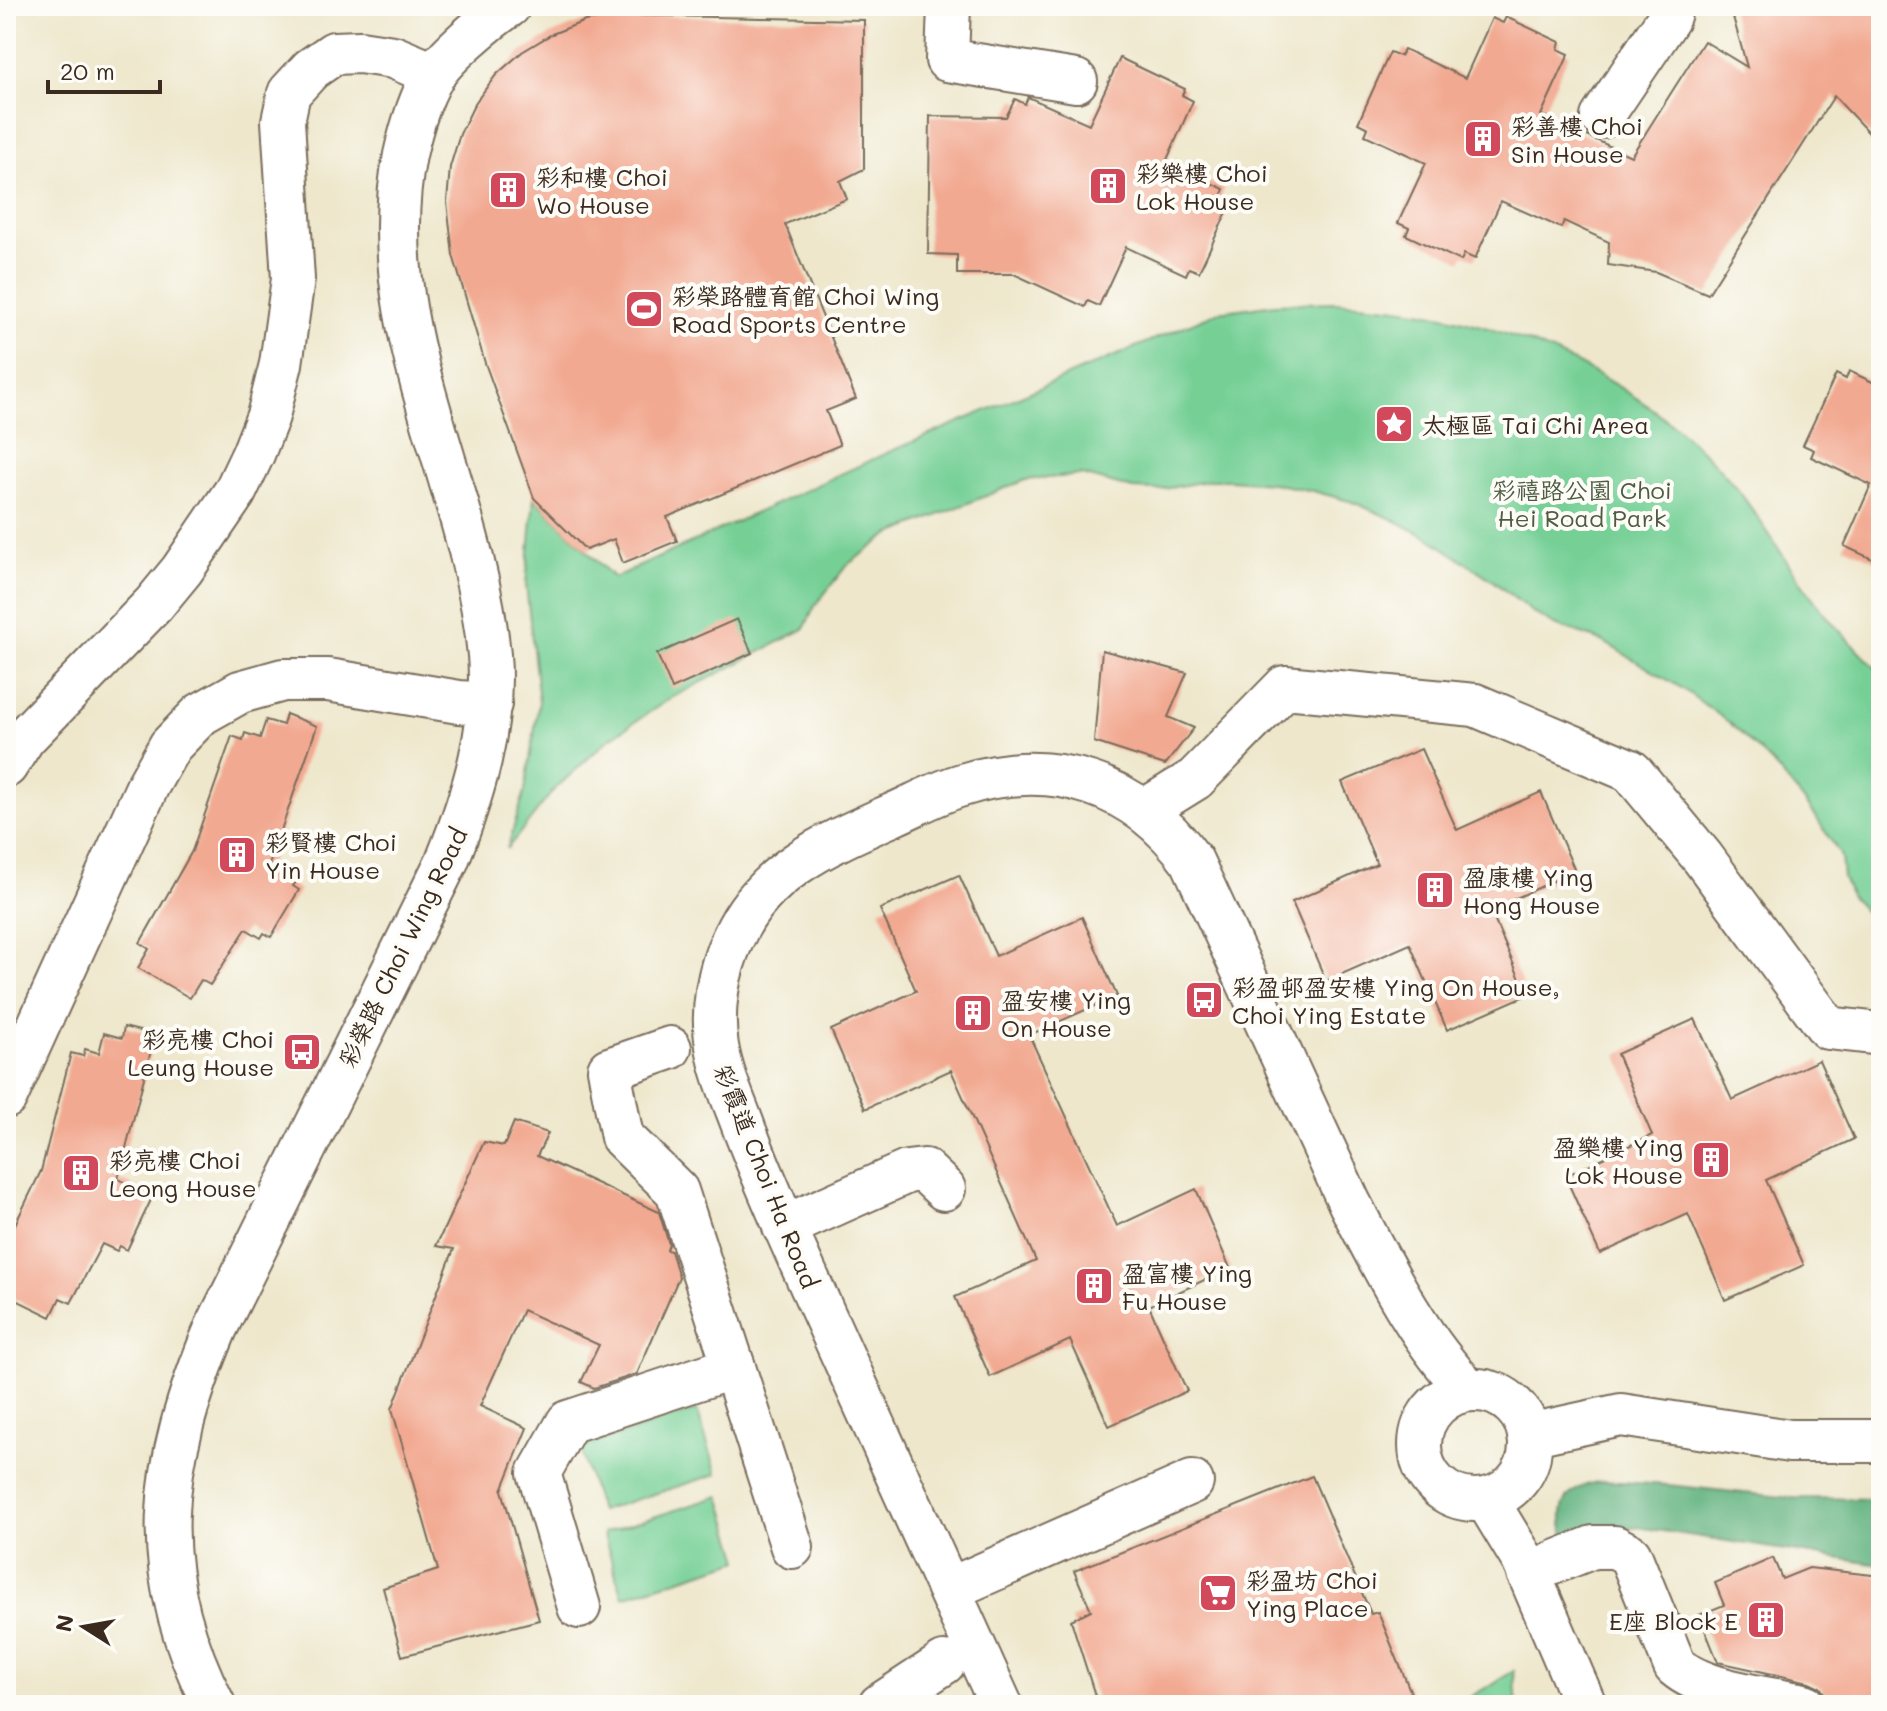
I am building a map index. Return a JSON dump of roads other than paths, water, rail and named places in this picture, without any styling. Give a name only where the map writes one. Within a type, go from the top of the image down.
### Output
[{"type":"street","name":"彩榮路 Choi Wing Road","points":[[214,1705],[184,1636],[167,1553],[166,1509],[182,1419],[216,1328],[447,861],[475,782],[490,704],[489,656],[481,599],[419,370],[399,266],[398,225],[401,177],[411,126],[434,74],[488,20],[509,6]]},
{"type":"street","points":[[949,6],[947,60],[1076,81]]},
{"type":"street","points":[[1602,117],[1668,19],[1672,6]]},
{"type":"street","points":[[12,749],[154,604],[182,570],[235,492],[253,454],[268,416],[281,364],[291,293],[287,155],[283,121],[289,93],[311,69],[334,53],[360,52],[393,57],[434,74]]},
{"type":"street","points":[[6,1097],[148,785],[170,746],[201,714],[240,692],[283,680],[328,680],[459,702],[490,704]]},
{"type":"street","points":[[1145,810],[1195,779],[1285,687],[1475,705],[1631,771],[1703,858],[1828,1028],[1881,1034]]},
{"type":"street","name":"彩霞道 Choi Ha Road","points":[[1001,1705],[784,1227],[722,1070],[715,1017],[723,965],[733,937],[747,913],[788,868],[836,839],[984,778],[1030,773],[1089,782],[1145,810],[1178,842],[1192,861],[1367,1236],[1443,1365],[1469,1390]]},
{"type":"street","points":[[670,1048],[609,1069],[622,1137],[677,1191],[792,1547]]},
{"type":"street","points":[[784,1227],[907,1172],[924,1170],[944,1189]]},
{"type":"street","points":[[579,1607],[539,1473],[568,1422],[734,1367]]},
{"type":"street","points":[[1469,1390],[1493,1392],[1513,1404],[1527,1423],[1529,1435],[1528,1463],[1521,1476],[1512,1486],[1486,1499],[1462,1499],[1438,1486],[1422,1459],[1420,1443],[1429,1414],[1453,1394],[1469,1390]]},
{"type":"street","points":[[1529,1435],[1621,1415],[1790,1441],[1881,1441]]},
{"type":"street","points":[[950,1589],[1113,1536],[1192,1482]]},
{"type":"street","points":[[1486,1499],[1528,1573],[1585,1705]]},
{"type":"street","points":[[1528,1573],[1593,1547],[1615,1547],[1630,1555],[1675,1666],[1687,1676],[1711,1685],[1804,1705]]},
{"type":"street","points":[[880,1705],[944,1663]]},
{"type":"place","name":"彩善樓 Choi Sin House","points":[[1483,139]]},
{"type":"place","name":"彩樂樓 Choi Lok House","points":[[1108,186]]},
{"type":"place","name":"彩和樓 Choi Wo House","points":[[508,190]]},
{"type":"place","name":"彩榮路體育館 Choi Wing Road Sports Centre","points":[[644,309]]},
{"type":"place","name":"太極區 Tai Chi Area","points":[[1394,424]]},
{"type":"place","name":"彩賢樓 Choi Yin House","points":[[237,855]]},
{"type":"place","name":"盈康樓 Ying Hong House","points":[[1435,890]]},
{"type":"place","name":"彩盈邨盈安樓 Ying On House, Choi Ying Estate","points":[[1204,1000]]},
{"type":"place","name":"盈安樓 Ying On House","points":[[973,1013]]},
{"type":"place","name":"彩亮樓 Choi Leung House","points":[[302,1052]]},
{"type":"place","name":"盈樂樓 Ying Lok House","points":[[1711,1160]]},
{"type":"place","name":"彩亮樓 Choi Leong House","points":[[81,1173]]},
{"type":"place","name":"盈富樓 Ying Fu House","points":[[1094,1286]]},
{"type":"place","name":"彩盈坊 Choi Ying Place","points":[[1218,1593]]},
{"type":"place","name":"E座 Block E","points":[[1766,1620]]},
{"type":"park label","name":"彩禧路公園 Choi Hei Road Park","points":[[1582,503]]}]
